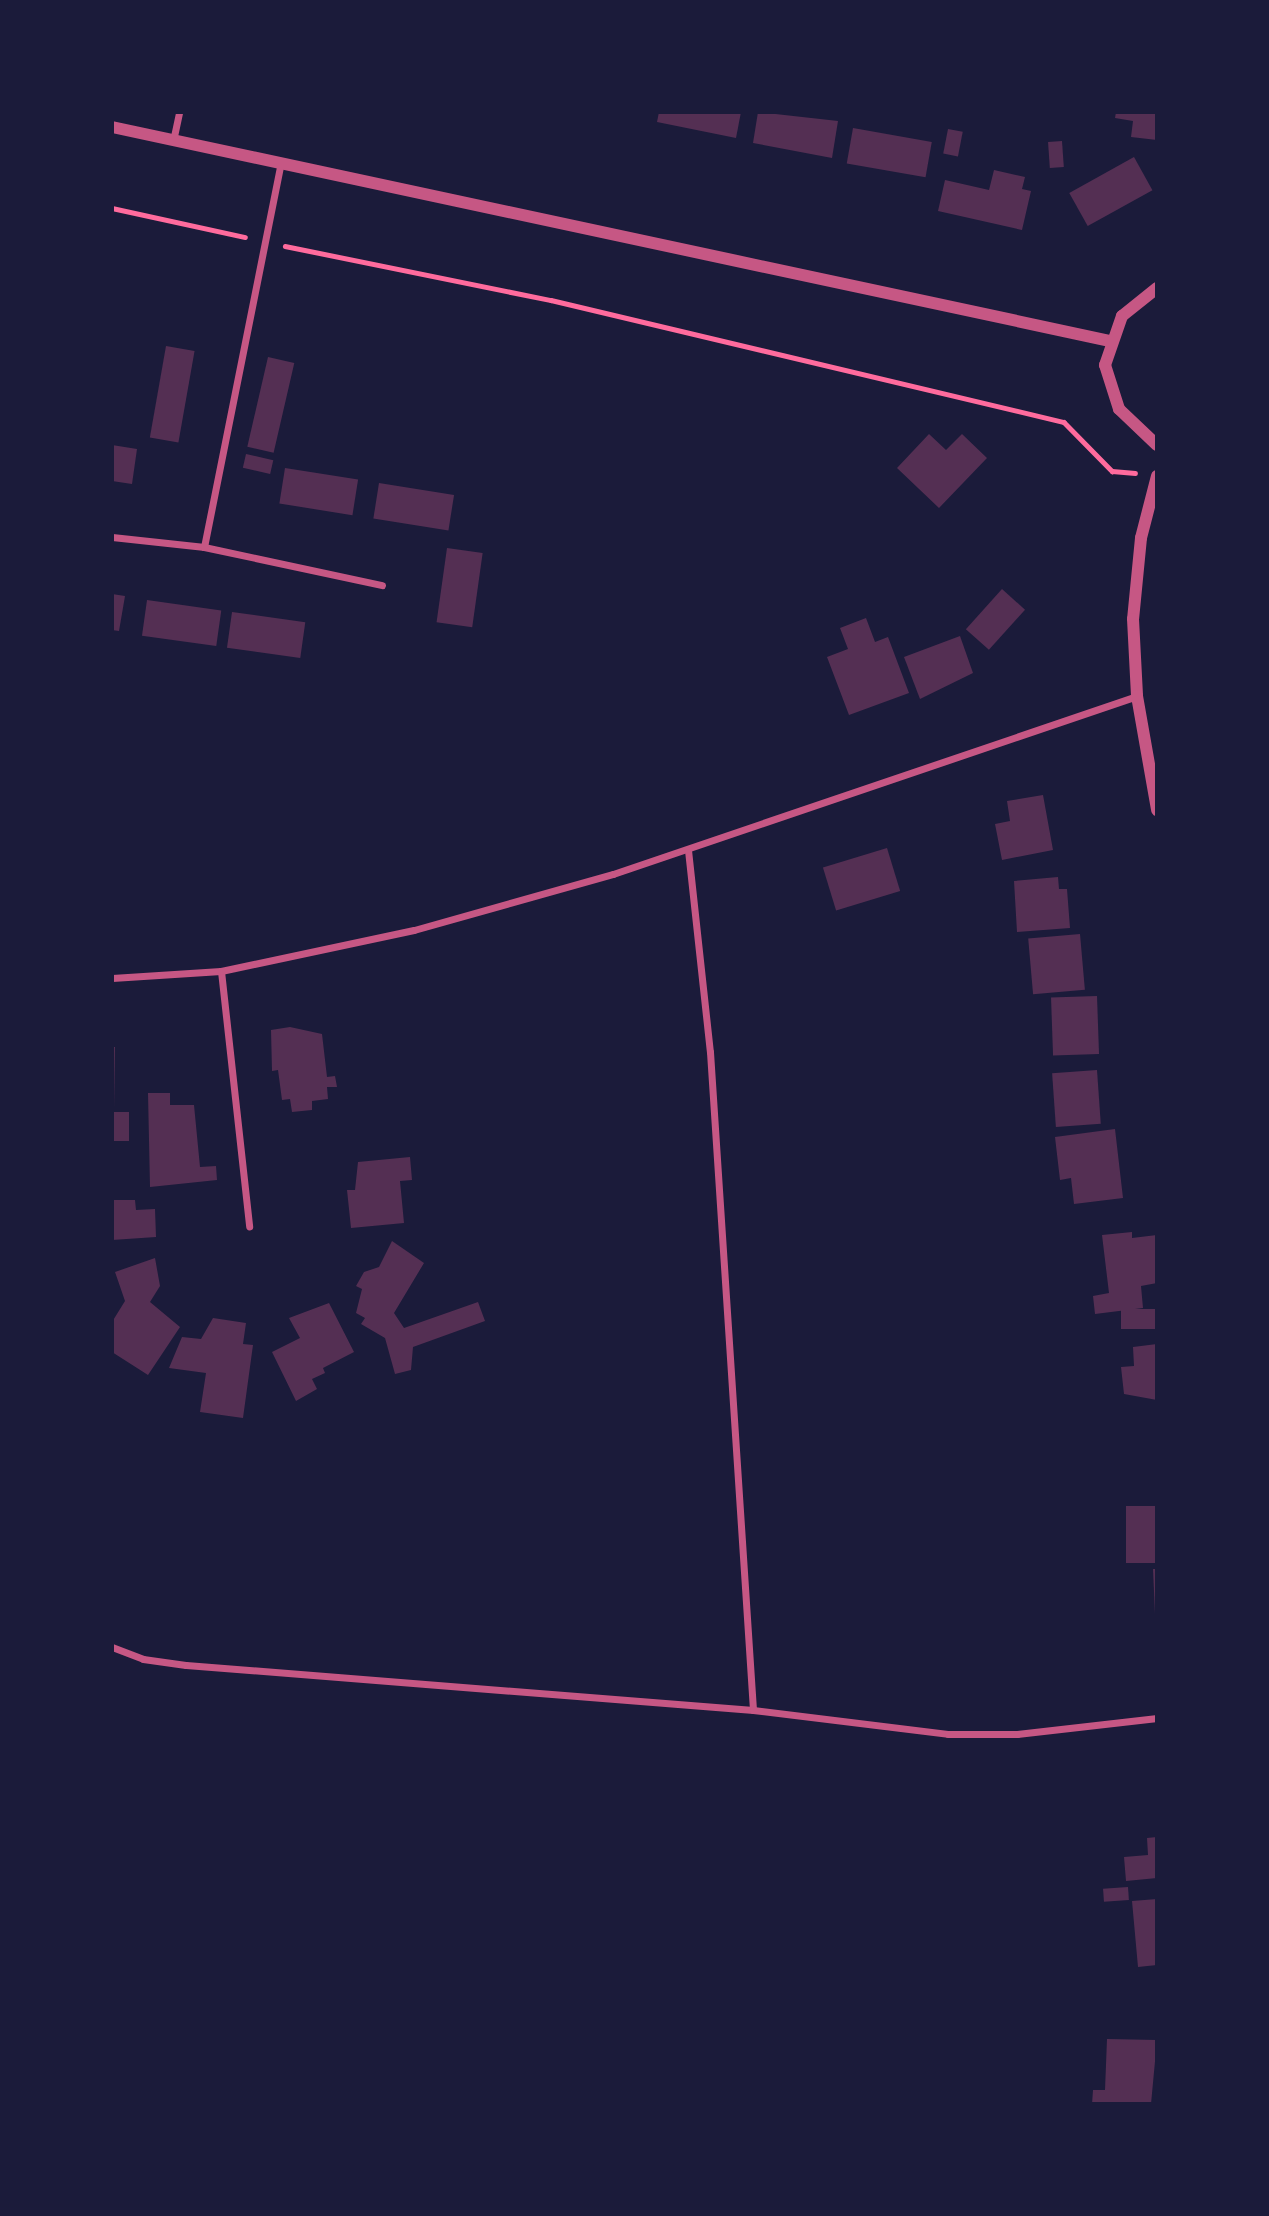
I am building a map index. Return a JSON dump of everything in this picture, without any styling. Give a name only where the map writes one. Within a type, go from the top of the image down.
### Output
[{"type":"street","points":[[173,141],[179,112]]},
{"type":"street","points":[[112,127],[1110,341]]},
{"type":"street","points":[[204,547],[269,243],[281,163]]},
{"type":"street","points":[[1157,288],[1122,316],[1110,341],[1105,365],[1111,394],[1129,424],[1157,445]]},
{"type":"street","points":[[1151,475],[1134,594],[1137,696],[1157,810]]},
{"type":"street","points":[[112,537],[204,547],[382,585]]},
{"type":"street","points":[[112,978],[221,971],[414,930],[688,850],[1137,696]]},
{"type":"street","points":[[688,850],[710,1052],[753,1710]]},
{"type":"street","points":[[221,971],[249,1226]]},
{"type":"street","points":[[112,1647],[143,1659],[186,1665],[753,1710],[948,1734],[1017,1734],[1157,1718]]},
{"type":"path","points":[[112,208],[551,300],[1064,422],[1112,471],[1151,475]]},
{"type":"building","points":[[659,112],[741,112],[736,138],[657,122]]},
{"type":"building","points":[[758,112],[838,121],[832,158],[753,143]]},
{"type":"building","points":[[1116,112],[1157,112],[1157,140],[1131,137],[1133,121],[1115,118]]},
{"type":"building","points":[[853,128],[932,142],[926,177],[847,163]]},
{"type":"building","points":[[948,129],[963,132],[958,156],[943,154]]},
{"type":"building","points":[[1062,141],[1064,167],[1050,168],[1048,142]]},
{"type":"building","points":[[1134,157],[1152,190],[1088,226],[1069,193]]},
{"type":"building","points":[[994,170],[1025,177],[1022,189],[1031,191],[1022,230],[938,211],[945,180],[989,190]]},
{"type":"building","points":[[166,346],[195,351],[178,443],[150,438]]},
{"type":"building","points":[[268,357],[294,363],[274,453],[247,447]]},
{"type":"building","points":[[929,434],[946,450],[962,434],[987,458],[939,508],[897,468]]},
{"type":"building","points":[[112,445],[137,449],[132,484],[112,481]]},
{"type":"building","points":[[246,454],[273,460],[270,474],[243,468]]},
{"type":"building","points":[[285,468],[358,480],[352,515],[279,504]]},
{"type":"building","points":[[379,483],[454,495],[448,530],[373,519]]},
{"type":"building","points":[[447,548],[483,553],[472,627],[437,622]]},
{"type":"building","points":[[1002,589],[1025,610],[989,650],[966,629]]},
{"type":"building","points":[[112,594],[125,596],[119,631],[112,630]]},
{"type":"building","points":[[147,600],[221,610],[216,646],[142,636]]},
{"type":"building","points":[[232,612],[305,622],[300,658],[227,648]]},
{"type":"building","points":[[866,618],[875,642],[888,637],[909,693],[849,715],[827,657],[848,649],[840,628]]},
{"type":"building","points":[[960,636],[973,673],[920,699],[904,657]]},
{"type":"building","points":[[1043,795],[1053,850],[1002,860],[995,824],[1010,821],[1007,801]]},
{"type":"building","points":[[887,848],[900,891],[836,911],[823,868]]},
{"type":"building","points":[[1058,877],[1059,889],[1067,889],[1070,928],[1017,932],[1014,881]]},
{"type":"building","points":[[1080,934],[1085,990],[1033,994],[1028,939]]},
{"type":"building","points":[[1097,996],[1099,1054],[1053,1056],[1051,998]]},
{"type":"building","points":[[290,1027],[322,1034],[327,1077],[335,1076],[337,1087],[327,1087],[328,1099],[312,1101],[312,1110],[292,1112],[290,1099],[282,1100],[278,1070],[272,1071],[271,1030]]},
{"type":"building","points":[[112,1047],[115,1047],[114,1108],[112,1108]]},
{"type":"building","points":[[1097,1070],[1101,1124],[1056,1127],[1052,1073]]},
{"type":"building","points":[[148,1093],[170,1093],[170,1105],[194,1105],[200,1167],[216,1166],[217,1180],[150,1187]]},
{"type":"building","points":[[112,1112],[129,1112],[129,1141],[112,1141]]},
{"type":"building","points":[[1115,1129],[1123,1198],[1074,1204],[1071,1178],[1060,1180],[1055,1137]]},
{"type":"building","points":[[410,1157],[412,1180],[400,1181],[404,1223],[351,1228],[347,1190],[355,1190],[358,1162]]},
{"type":"building","points":[[112,1200],[135,1200],[136,1210],[155,1209],[156,1237],[112,1240]]},
{"type":"building","points":[[1132,1232],[1132,1238],[1157,1235],[1157,1283],[1141,1286],[1143,1308],[1095,1314],[1093,1296],[1109,1293],[1102,1235]]},
{"type":"building","points":[[392,1241],[424,1263],[394,1313],[404,1328],[478,1302],[485,1321],[413,1347],[411,1370],[395,1374],[385,1338],[361,1324],[365,1318],[356,1313],[362,1289],[356,1286],[364,1272],[379,1267]]},
{"type":"building","points":[[155,1258],[160,1286],[150,1302],[180,1327],[148,1375],[112,1352],[112,1322],[125,1301],[115,1272]]},
{"type":"building","points":[[329,1303],[354,1352],[323,1368],[325,1373],[312,1379],[317,1389],[296,1401],[272,1352],[300,1338],[289,1318]]},
{"type":"building","points":[[1121,1309],[1157,1309],[1157,1329],[1121,1329]]},
{"type":"building","points":[[213,1318],[246,1323],[243,1344],[253,1345],[243,1418],[200,1412],[206,1373],[169,1368],[182,1337],[201,1339]]},
{"type":"building","points":[[1157,1344],[1157,1400],[1124,1394],[1121,1367],[1134,1366],[1133,1347]]},
{"type":"building","points":[[1126,1506],[1157,1506],[1157,1563],[1126,1563]]},
{"type":"building","points":[[1153,1569],[1157,1569],[1157,1614],[1155,1614]]},
{"type":"building","points":[[1157,1837],[1157,1878],[1126,1881],[1124,1857],[1148,1855],[1147,1838]]},
{"type":"building","points":[[1128,1887],[1129,1900],[1104,1902],[1103,1889]]},
{"type":"building","points":[[1157,1899],[1157,1965],[1138,1967],[1132,1901]]},
{"type":"building","points":[[1107,2039],[1157,2040],[1151,2104],[1092,2104],[1093,2090],[1105,2090]]}]
